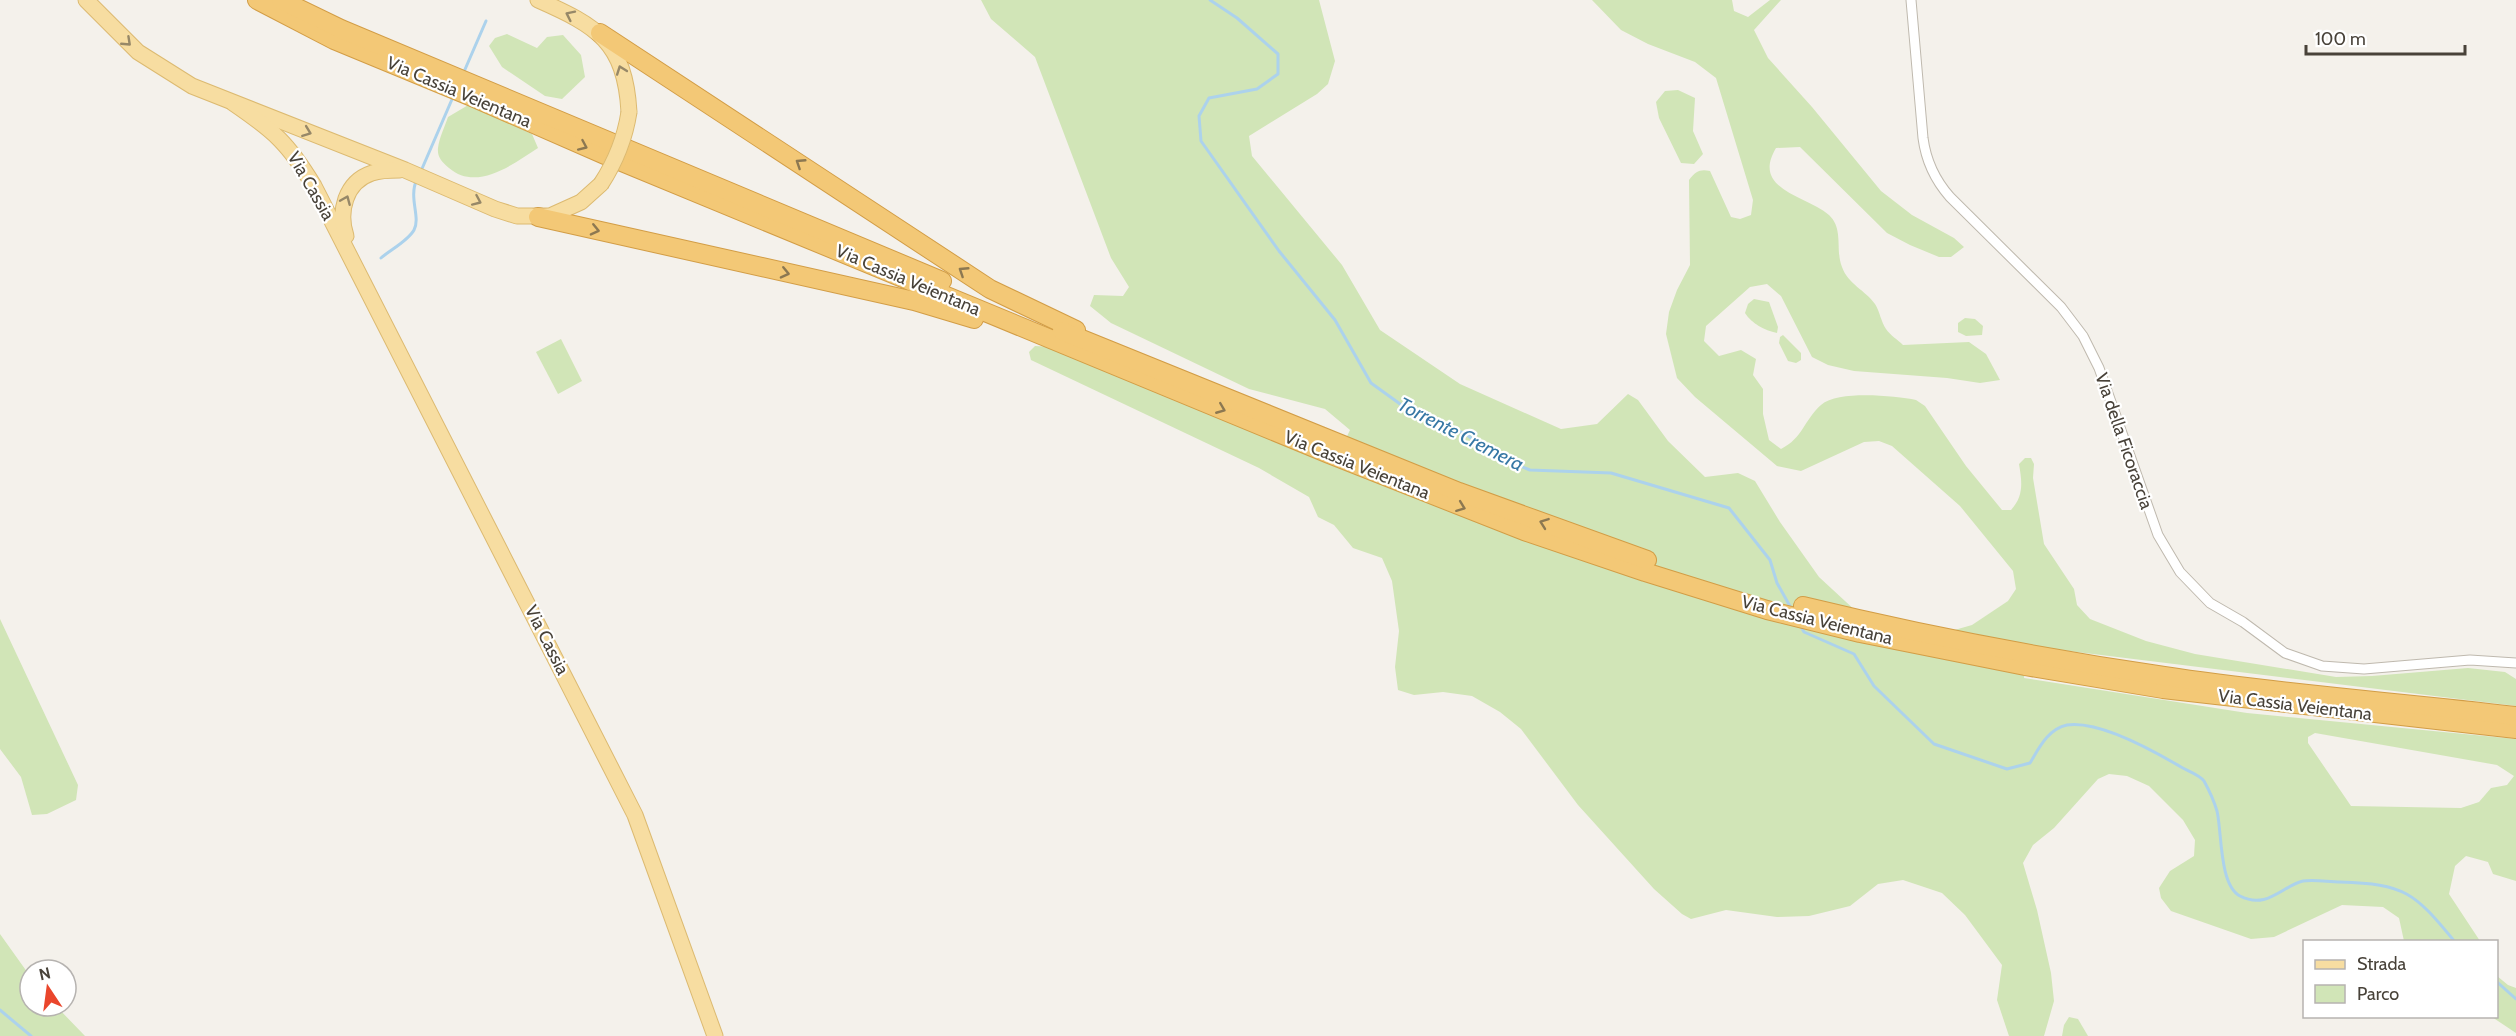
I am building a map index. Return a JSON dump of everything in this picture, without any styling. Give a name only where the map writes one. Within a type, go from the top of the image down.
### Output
[{"type":"highway","name":"Via Cassia Veientana","points":[[257,0],[334,40],[451,81]]},
{"type":"highway","name":"Via Cassia Veientana","points":[[281,0],[451,81],[610,142],[1106,348],[1524,531],[1645,572],[1767,610],[1860,633],[2025,659],[2163,689],[2509,722]]},
{"type":"highway","points":[[600,33],[990,289],[1065,324],[1106,348]]},
{"type":"highway","name":"Via Cassia Veientana","points":[[475,91],[605,155],[1050,339],[1331,447]]},
{"type":"highway","points":[[538,217],[914,301],[961,314],[1005,332],[1050,339]]},
{"type":"main road","name":"Via Cassia","points":[[86,0],[121,37],[159,67],[192,86],[414,173],[495,209],[517,216],[538,217],[571,208],[591,195],[601,184],[613,166],[625,135],[629,112],[628,90],[623,71],[616,55],[600,33],[580,20],[538,0]]},
{"type":"main road","name":"Via Cassia","points":[[233,103],[271,129],[286,144],[314,186],[635,815],[715,1036]]},
{"type":"main road","name":"Via Cassia","points":[[350,257],[341,213],[351,188],[372,172],[414,173]]},
{"type":"street","name":"Via della Ficoraccia","points":[[1911,0],[1923,138],[1935,177],[1950,197],[2061,307],[2083,336],[2099,368],[2154,527],[2170,558],[2192,585],[2215,607],[2249,626],[2274,647],[2315,665],[2353,669],[2454,660],[2516,663]]},
{"type":"green space","points":[[981,0],[1319,0],[1335,61],[1328,84],[1317,94],[1249,136],[1252,156],[1342,265],[1380,330],[1460,384],[1561,429],[1597,424],[1628,394],[1638,400],[1668,441],[1705,477],[1738,473],[1755,481],[1780,522],[1819,577],[1858,613],[1944,633],[1972,625],[2008,601],[2016,589],[2013,571],[1960,506],[1892,446],[1879,441],[1864,442],[1801,471],[1777,466],[1695,397],[1677,378],[1666,334],[1669,312],[1690,265],[1689,180],[1698,171],[1710,171],[1731,217],[1740,219],[1751,215],[1753,200],[1716,78],[1695,62],[1648,44],[1621,30],[1592,0],[1732,0],[1734,11],[1748,17],[1770,0],[1781,0],[1754,30],[1768,58],[1812,107],[1881,191],[1912,215],[1954,238],[1964,247],[1951,257],[1939,257],[1887,233],[1800,147],[1776,148],[1770,162],[1770,173],[1784,190],[1819,208],[1834,221],[1838,233],[1840,260],[1845,273],[1875,304],[1884,326],[1903,345],[1969,342],[1986,354],[2000,380],[1980,383],[1947,378],[1854,371],[1828,365],[1812,357],[1781,296],[1767,284],[1750,287],[1706,326],[1704,341],[1719,356],[1741,350],[1756,359],[1753,375],[1763,389],[1763,414],[1769,440],[1781,449],[1788,445],[1821,405],[1840,397],[1867,395],[1916,400],[1925,406],[1966,466],[2002,510],[2011,510],[2015,505],[2021,488],[2019,464],[2025,458],[2031,458],[2034,464],[2033,478],[2044,544],[2074,589],[2077,605],[2090,619],[2146,641],[2195,654],[2336,677],[2468,668],[2505,672],[2516,679],[2516,706],[2028,646],[2024,678],[2247,713],[2516,739],[2516,881],[2493,874],[2488,862],[2466,856],[2455,866],[2449,894],[2479,940],[2404,940],[2399,918],[2383,907],[2342,905],[2274,937],[2251,939],[2171,911],[2161,898],[2159,888],[2170,871],[2194,856],[2195,840],[2183,820],[2149,786],[2127,776],[2109,774],[2098,779],[2054,828],[2033,845],[2023,863],[2037,910],[2051,973],[2054,1001],[2044,1036],[2009,1036],[1997,1000],[2002,965],[1965,915],[1942,893],[1903,880],[1878,884],[1850,906],[1809,916],[1777,917],[1726,910],[1691,919],[1682,914],[1654,889],[1578,805],[1521,729],[1500,712],[1472,696],[1443,692],[1414,695],[1398,690],[1395,667],[1399,631],[1392,581],[1382,558],[1353,548],[1334,525],[1318,517],[1309,497],[1259,468],[1031,360],[1029,352],[1035,346],[1054,347],[1337,457],[1350,430],[1325,409],[1249,389],[1111,323],[1090,306],[1094,295],[1123,296],[1129,287],[1111,258],[1035,57],[991,19]],"holes":[[[2315,733],[2497,765],[2514,776],[2507,785],[2491,788],[2479,802],[2461,808],[2351,806],[2308,743],[2308,737]]]},
{"type":"green space","points":[[507,34],[537,48],[547,37],[563,35],[581,55],[585,77],[562,99],[545,96],[502,67],[489,46],[495,38]]},
{"type":"green space","points":[[1678,90],[1695,98],[1693,131],[1703,154],[1694,164],[1681,163],[1659,118],[1656,102],[1665,91]]},
{"type":"green space","points":[[470,104],[532,134],[538,148],[506,168],[483,176],[460,175],[449,168],[438,154],[441,136],[448,117]]},
{"type":"green space","points":[[1754,299],[1769,302],[1778,327],[1777,333],[1759,326],[1745,313],[1748,304]]},
{"type":"green space","points":[[1965,318],[1975,319],[1983,326],[1982,335],[1966,336],[1958,332],[1958,323]]},
{"type":"green space","points":[[1783,335],[1801,353],[1801,360],[1796,363],[1788,361],[1779,343]]},
{"type":"green space","points":[[561,339],[582,381],[558,394],[536,352]]},
{"type":"green space","points":[[0,619],[78,785],[76,800],[47,814],[32,815],[21,777],[0,749]]},
{"type":"green space","points":[[0,934],[18,959],[18,1018],[68,1018],[85,1036],[0,1036]]},
{"type":"green space","points":[[2498,977],[2516,988],[2516,1033],[2494,1018],[2498,1018]]},
{"type":"green space","points":[[2069,1017],[2078,1019],[2088,1036],[2062,1036],[2064,1025]]},
{"type":"waterway","name":"Torrente Cremera","points":[[1210,0],[1237,18],[1278,54],[1278,74],[1257,89],[1209,98],[1199,116],[1201,141],[1279,251],[1335,320],[1371,383],[1414,414],[1466,434],[1493,455],[1530,470],[1611,473],[1729,508],[1770,560],[1777,583],[1791,608]]},
{"type":"waterway","points":[[463,74],[486,21]]},
{"type":"waterway","points":[[421,171],[453,97]]},
{"type":"waterway","points":[[381,258],[403,242],[414,230],[416,225],[414,193],[417,179]]},
{"type":"waterway","name":"Torrente Cremera","points":[[1800,625],[1804,632],[1854,654],[1874,686],[1934,744],[2007,769],[2030,763],[2049,735],[2060,727],[2080,725],[2095,727],[2126,738],[2197,775],[2204,781],[2216,807],[2225,870],[2233,890],[2240,896],[2250,900],[2266,899],[2307,880],[2380,885],[2406,894],[2418,902],[2453,940]]},
{"type":"waterway","name":"Torrente Cremera","points":[[2498,983],[2516,999]]},
{"type":"waterway","points":[[0,1010],[31,1036]]}]
